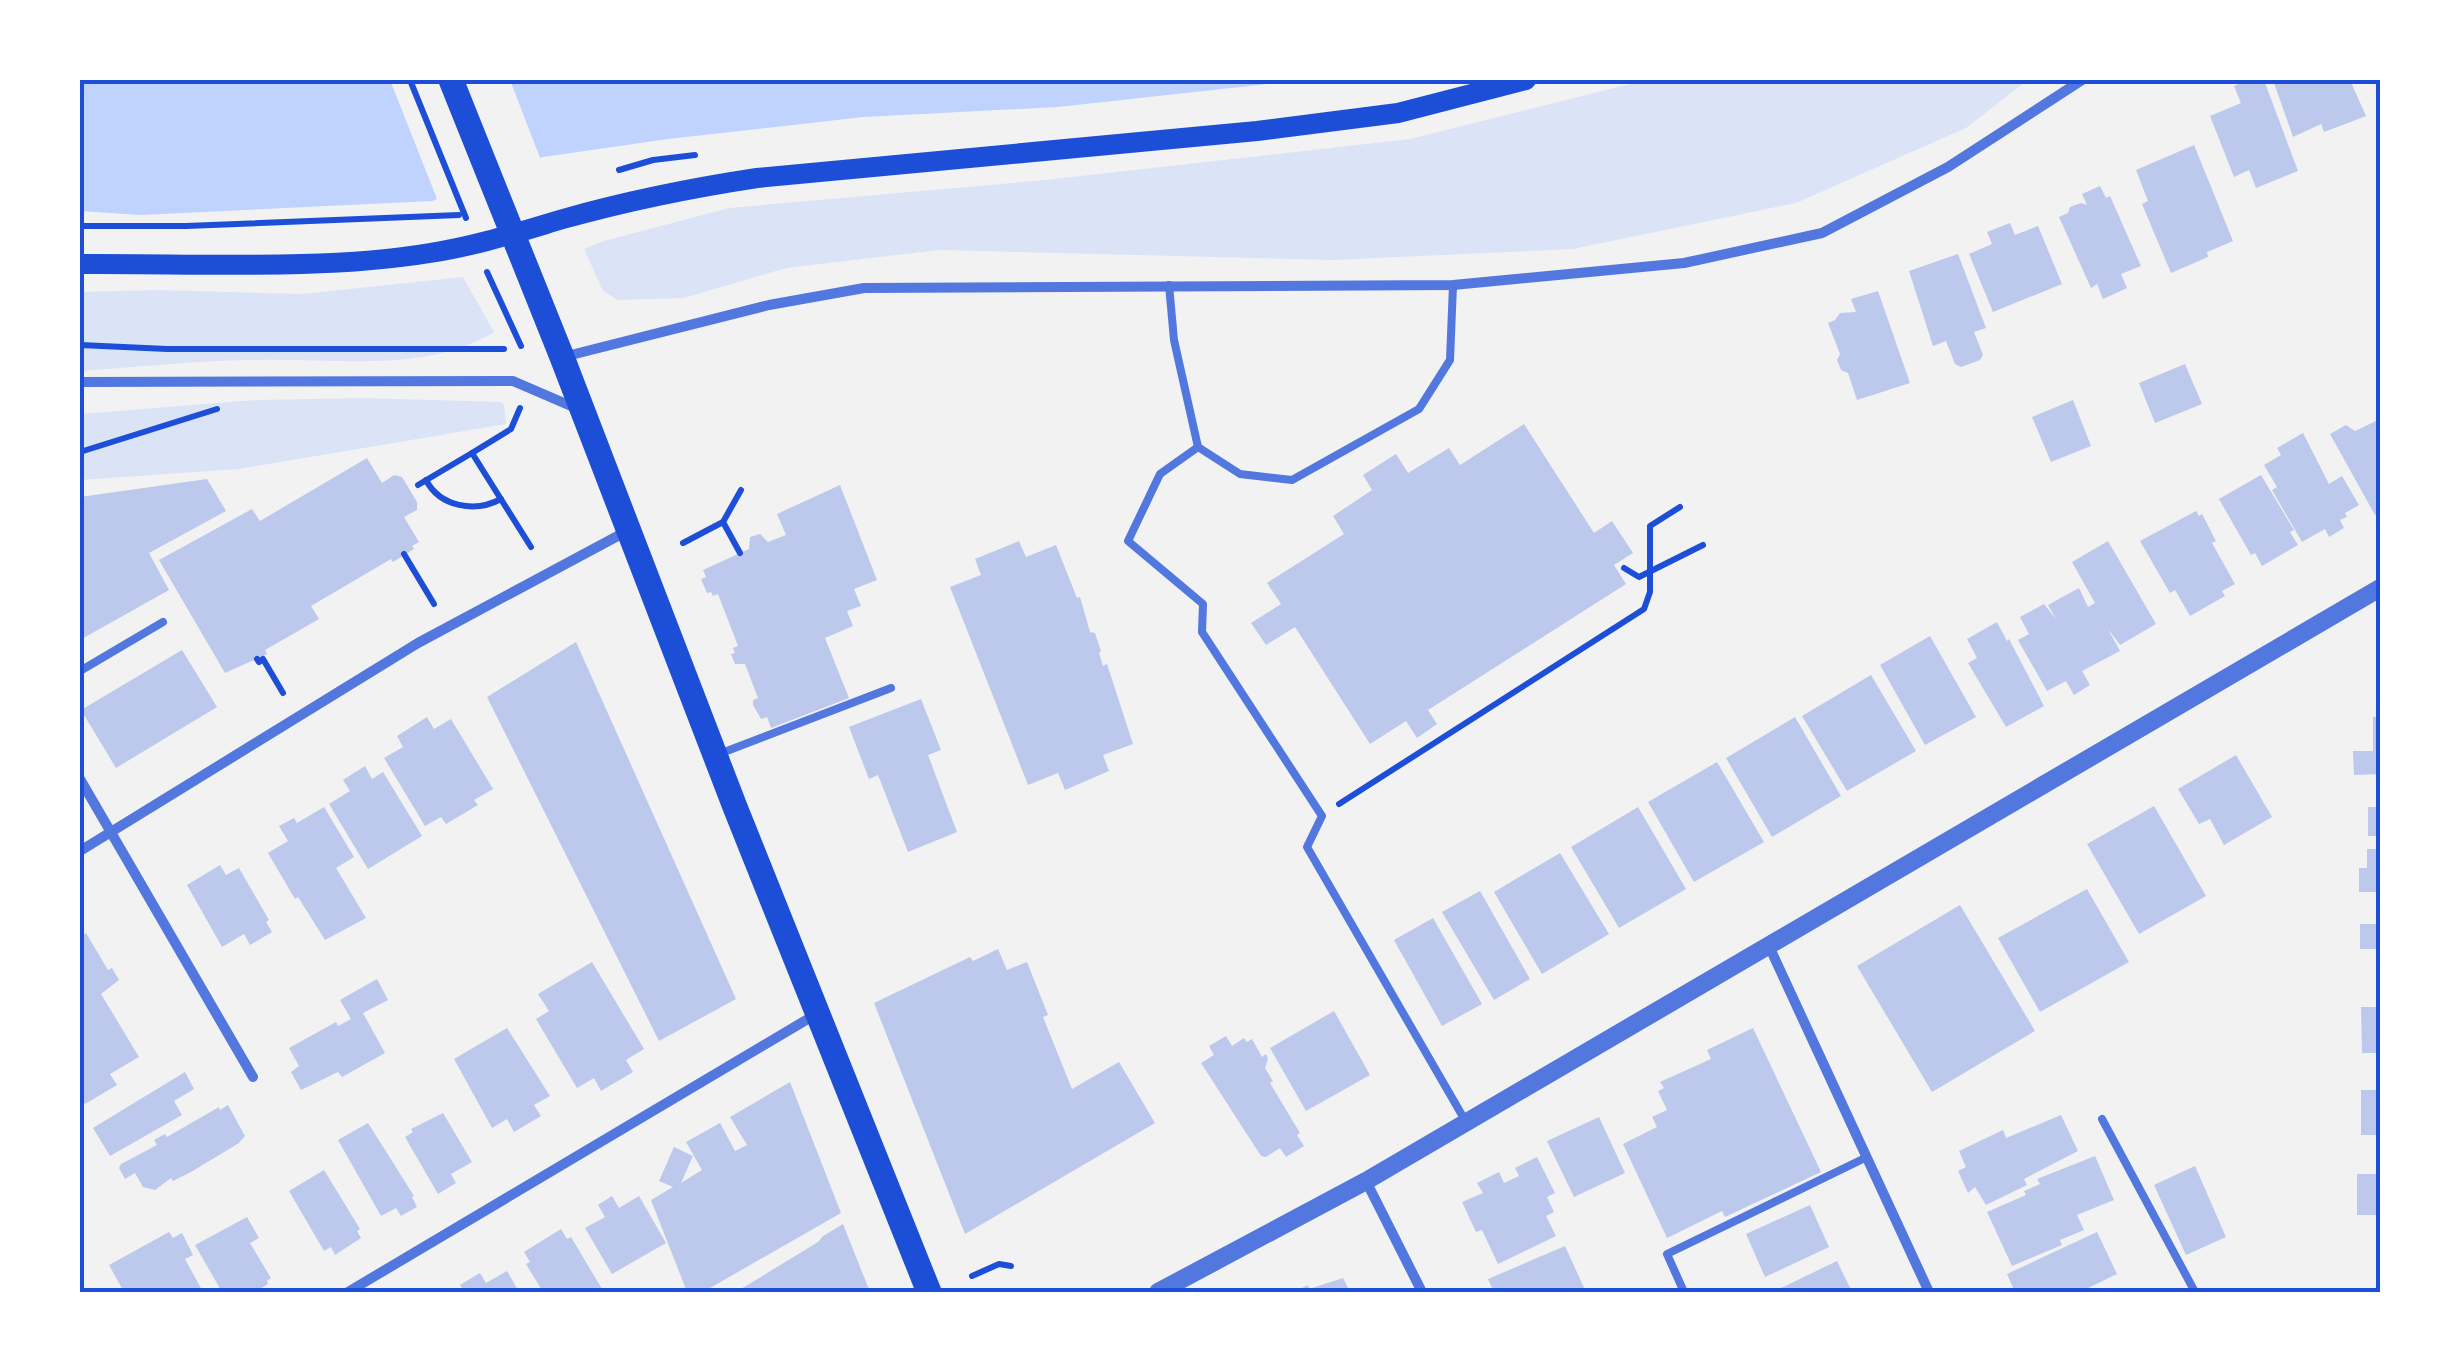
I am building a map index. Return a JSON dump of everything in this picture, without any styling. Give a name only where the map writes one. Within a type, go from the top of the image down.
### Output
[{"type":"main road","points":[[451,80],[930,1292]]},
{"type":"main road","points":[[80,264],[292,262],[427,254],[494,241],[679,190],[757,178],[1345,120],[1398,112],[1526,80]]},
{"type":"street","points":[[562,357],[769,305],[864,288],[1453,285],[1684,263],[1822,233],[1948,167],[2082,80]]},
{"type":"street","points":[[80,382],[512,380],[582,411]]},
{"type":"street","points":[[80,851],[418,643],[628,530]]},
{"type":"street","points":[[1158,1292],[1183,1286],[1366,1182],[2380,588]]},
{"type":"street","points":[[80,779],[253,1077]]},
{"type":"street","points":[[1768,944],[1930,1292]]},
{"type":"street","points":[[348,1292],[818,1012]]},
{"type":"street","points":[[1366,1182],[1422,1292]]},
{"type":"lane","points":[[1169,284],[1174,340],[1198,447],[1240,474],[1292,480],[1420,409],[1450,360],[1453,285]]},
{"type":"lane","points":[[1198,447],[1160,474],[1128,542],[1204,604],[1202,632],[1322,816],[1306,847],[1466,1122]]},
{"type":"lane","points":[[80,671],[164,622]]},
{"type":"lane","points":[[715,756],[891,688]]},
{"type":"lane","points":[[2102,1119],[2195,1292]]},
{"type":"lane","points":[[1684,1292],[1667,1254],[1865,1158]]},
{"type":"path","points":[[410,80],[472,235]]},
{"type":"path","points":[[486,269],[493,286]]},
{"type":"path","points":[[80,345],[167,349],[504,348]]},
{"type":"path","points":[[80,452],[239,401],[253,380]]},
{"type":"path","points":[[418,484],[511,429],[520,406]]},
{"type":"path","points":[[472,453],[531,547]]},
{"type":"path","points":[[426,480],[433,493],[454,504],[489,506],[501,499]]},
{"type":"path","points":[[682,543],[724,522],[741,490]]},
{"type":"path","points":[[1322,816],[1375,778],[1644,609],[1650,592],[1650,526],[1680,508]]},
{"type":"path","points":[[724,522],[740,553]]},
{"type":"path","points":[[1624,568],[1639,577],[1650,574],[1703,545]]},
{"type":"path","points":[[404,554],[434,604]]},
{"type":"path","points":[[258,659],[263,659],[283,693]]},
{"type":"path","points":[[972,1276],[1000,1264],[1011,1266]]},
{"type":"shaded area","points":[[1646,80],[2028,80],[1966,128],[1796,203],[1573,249],[1334,260],[939,250],[786,268],[684,298],[618,300],[603,291],[584,249],[729,208],[1045,180],[1410,139]]},
{"type":"shaded area","points":[[463,277],[494,332],[438,354],[376,361],[230,361],[80,371],[80,292],[302,294]]},
{"type":"shaded area","points":[[255,400],[501,402],[506,424],[239,469],[80,480],[80,414]]},
{"type":"water","points":[[80,80],[1305,80],[1058,107],[863,117],[668,139],[543,157],[432,201],[140,215],[80,211]]},
{"type":"pier","points":[[390,80],[510,80],[542,163],[439,204]]},
{"type":"building","points":[[2248,80],[2264,80],[2298,171],[2256,188],[2249,170],[2234,177],[2210,116],[2241,103],[2234,86]]},
{"type":"building","points":[[2273,80],[2350,80],[2366,116],[2324,132],[2321,124],[2293,137]]},
{"type":"building","points":[[2194,145],[2233,241],[2171,273],[2142,204],[2148,201],[2136,170]]},
{"type":"building","points":[[2100,186],[2106,198],[2110,196],[2141,266],[2121,274],[2127,288],[2103,299],[2097,284],[2091,288],[2059,217],[2068,213],[2070,207],[2087,205],[2082,194]]},
{"type":"building","points":[[2010,223],[2015,235],[2038,226],[2062,284],[1993,312],[1969,254],[1992,244],[1987,232]]},
{"type":"building","points":[[1958,254],[1986,328],[1974,332],[1983,355],[1980,360],[1961,367],[1955,364],[1946,341],[1933,346],[1909,271]]},
{"type":"building","points":[[1878,291],[1910,383],[1857,400],[1848,373],[1841,370],[1837,360],[1840,354],[1828,323],[1840,313],[1856,312],[1851,299]]},
{"type":"building","points":[[2185,364],[2202,404],[2155,423],[2139,383]]},
{"type":"building","points":[[2073,400],[2091,446],[2051,462],[2032,417]]},
{"type":"building","points":[[2380,419],[2380,512],[2375,515],[2330,434],[2346,425],[2355,431]]},
{"type":"building","points":[[1524,424],[1594,533],[1612,521],[1633,553],[1614,565],[1626,584],[1428,710],[1437,724],[1417,738],[1406,721],[1370,744],[1295,627],[1266,645],[1251,623],[1281,604],[1267,583],[1344,534],[1333,516],[1372,490],[1363,475],[1396,454],[1408,473],[1449,448],[1460,465]]},
{"type":"building","points":[[2303,433],[2329,484],[2342,476],[2359,505],[2340,520],[2344,528],[2329,537],[2325,529],[2302,542],[2272,490],[2277,487],[2264,465],[2281,455],[2277,448]]},
{"type":"building","points":[[367,458],[382,483],[394,475],[402,477],[417,502],[417,510],[404,517],[419,542],[393,562],[391,559],[311,606],[319,619],[265,650],[267,654],[225,673],[159,560],[252,509],[260,521]]},
{"type":"building","points":[[2261,475],[2294,530],[2290,532],[2298,545],[2262,566],[2255,553],[2251,555],[2219,499]]},
{"type":"building","points":[[207,479],[226,511],[149,553],[169,590],[80,640],[80,497]]},
{"type":"building","points":[[840,485],[877,580],[854,589],[861,606],[847,611],[853,626],[825,638],[849,698],[771,728],[767,717],[761,719],[753,705],[758,698],[745,664],[735,664],[731,654],[738,646],[718,594],[707,593],[701,579],[706,577],[703,570],[749,549],[750,537],[760,534],[768,542],[786,535],[777,514]]},
{"type":"building","points":[[2196,511],[2199,516],[2202,514],[2216,541],[2212,543],[2235,584],[2222,591],[2225,596],[2190,616],[2175,590],[2170,593],[2140,541]]},
{"type":"building","points":[[1019,541],[1026,557],[1056,545],[1077,598],[1080,597],[1090,632],[1095,633],[1103,666],[1107,664],[1133,744],[1103,755],[1109,771],[1065,790],[1058,773],[1028,785],[950,587],[981,575],[975,559]]},
{"type":"building","points":[[2108,541],[2156,624],[2120,645],[2108,629],[2120,651],[2082,671],[2090,685],[2074,695],[2066,681],[2047,691],[2018,640],[2029,634],[2020,617],[2044,604],[2056,619],[2048,605],[2079,588],[2088,607],[2095,603],[2072,562]]},
{"type":"building","points":[[1997,622],[2044,706],[2006,727],[1968,663],[1977,658],[1967,639]]},
{"type":"building","points":[[1930,636],[1976,717],[1925,745],[1880,665]]},
{"type":"building","points":[[576,642],[736,999],[659,1041],[487,697]]},
{"type":"building","points":[[182,650],[217,707],[116,768],[81,710]]},
{"type":"building","points":[[1871,675],[1916,751],[1847,791],[1802,716]]},
{"type":"building","points":[[921,699],[941,750],[928,755],[957,832],[908,852],[878,775],[869,779],[849,727]]},
{"type":"building","points":[[427,717],[434,729],[451,719],[493,789],[474,800],[478,805],[446,824],[441,817],[425,826],[384,758],[403,747],[397,736]]},
{"type":"building","points":[[1795,717],[1841,796],[1772,837],[1726,758]]},
{"type":"building","points":[[2373,717],[2380,717],[2380,774],[2354,775],[2353,751],[2373,751]]},
{"type":"building","points":[[2236,755],[2272,817],[2224,845],[2210,819],[2199,824],[2178,789]]},
{"type":"building","points":[[1717,762],[1764,842],[1694,882],[1648,802]]},
{"type":"building","points":[[365,766],[372,779],[383,772],[422,836],[368,869],[329,804],[350,791],[343,780]]},
{"type":"building","points":[[2376,789],[2380,789],[2380,836],[2368,836],[2368,807],[2376,807]]},
{"type":"building","points":[[2154,806],[2206,896],[2139,934],[2087,844]]},
{"type":"building","points":[[324,807],[354,857],[336,868],[366,918],[325,940],[268,853],[288,841],[279,826],[294,818],[297,823]]},
{"type":"building","points":[[1638,807],[1686,889],[1619,928],[1571,847]]},
{"type":"building","points":[[2367,849],[2380,849],[2380,892],[2359,892],[2359,868],[2367,868]]},
{"type":"building","points":[[1560,853],[1609,934],[1542,974],[1494,892]]},
{"type":"building","points":[[220,865],[226,875],[239,868],[269,920],[266,922],[272,932],[250,945],[244,934],[222,947],[187,885]]},
{"type":"building","points":[[2087,889],[2129,962],[2040,1012],[1998,938]]},
{"type":"building","points":[[1480,891],[1530,979],[1494,1000],[1442,912]]},
{"type":"building","points":[[1960,905],[2035,1031],[1932,1092],[1857,966]]},
{"type":"building","points":[[1433,918],[1482,1004],[1442,1026],[1394,940]]},
{"type":"building","points":[[2360,924],[2380,924],[2380,949],[2360,949]]},
{"type":"building","points":[[86,933],[108,970],[112,968],[119,980],[101,994],[139,1057],[110,1074],[117,1085],[85,1104],[80,1096],[80,937]]},
{"type":"building","points":[[998,949],[1007,970],[1027,962],[1048,1015],[1043,1017],[1072,1089],[1119,1062],[1155,1123],[965,1234],[874,1003],[970,957],[973,961]]},
{"type":"building","points":[[592,962],[644,1049],[626,1060],[633,1072],[601,1091],[594,1078],[577,1088],[536,1019],[549,1011],[538,994]]},
{"type":"building","points":[[377,979],[388,1000],[363,1013],[385,1053],[342,1077],[338,1072],[301,1090],[291,1072],[299,1066],[289,1048],[336,1022],[338,1026],[351,1019],[340,1000]]},
{"type":"building","points":[[2361,1007],[2380,1007],[2380,1053],[2362,1053]]},
{"type":"building","points":[[1334,1011],[1370,1075],[1306,1111],[1270,1048]]},
{"type":"building","points":[[507,1028],[550,1096],[534,1105],[541,1116],[514,1132],[507,1119],[492,1128],[454,1059]]},
{"type":"building","points":[[1753,1028],[1821,1172],[1725,1217],[1722,1211],[1667,1238],[1623,1144],[1657,1127],[1652,1117],[1667,1110],[1658,1091],[1664,1088],[1660,1082],[1711,1059],[1707,1050]]},
{"type":"building","points":[[1226,1036],[1232,1046],[1244,1038],[1247,1042],[1252,1039],[1262,1057],[1266,1054],[1265,1068],[1273,1081],[1270,1083],[1304,1146],[1286,1157],[1280,1148],[1261,1156],[1201,1063],[1214,1055],[1209,1046]]},
{"type":"building","points":[[185,1072],[194,1089],[174,1101],[182,1115],[110,1156],[93,1128]]},
{"type":"building","points":[[790,1082],[841,1213],[703,1292],[687,1292],[651,1200],[673,1187],[659,1181],[674,1147],[693,1156],[681,1183],[702,1170],[686,1142],[720,1123],[735,1151],[747,1145],[730,1117]]},
{"type":"building","points":[[2361,1090],[2380,1090],[2380,1135],[2361,1135]]},
{"type":"building","points":[[228,1105],[245,1136],[239,1143],[155,1190],[143,1187],[135,1173],[125,1179],[121,1164],[157,1145],[154,1140]]},
{"type":"building","points":[[443,1113],[472,1162],[451,1174],[456,1183],[438,1194],[405,1137],[413,1132],[411,1129]]},
{"type":"building","points":[[2061,1115],[2078,1151],[2024,1179],[2027,1185],[1986,1205],[1975,1187],[1968,1193],[1958,1171],[1966,1167],[1959,1151],[2003,1130],[2006,1138]]},
{"type":"building","points":[[1599,1117],[1625,1173],[1574,1197],[1547,1141]]},
{"type":"building","points":[[368,1123],[414,1196],[417,1207],[401,1216],[396,1208],[381,1216],[338,1140]]},
{"type":"building","points":[[2095,1156],[2114,1200],[2077,1215],[2084,1230],[2060,1240],[2062,1245],[2012,1266],[1987,1212],[2026,1195],[2024,1191],[2040,1184],[2037,1179]]},
{"type":"building","points":[[1537,1157],[1555,1193],[1547,1197],[1554,1212],[1546,1216],[1556,1236],[1498,1264],[1482,1230],[1476,1232],[1462,1202],[1483,1193],[1477,1183],[1499,1172],[1504,1183],[1519,1176],[1515,1168]]},
{"type":"building","points":[[2195,1166],[2226,1237],[2186,1255],[2154,1185]]},
{"type":"building","points":[[324,1170],[360,1229],[357,1231],[361,1238],[335,1255],[331,1247],[324,1251],[289,1191]]},
{"type":"building","points":[[2357,1174],[2380,1174],[2380,1215],[2357,1215]]},
{"type":"building","points":[[612,1196],[619,1208],[639,1196],[666,1243],[612,1274],[585,1228],[605,1217],[598,1205]]},
{"type":"building","points":[[1810,1205],[1829,1247],[1765,1277],[1746,1234]]},
{"type":"building","points":[[247,1217],[259,1238],[250,1243],[271,1278],[255,1292],[222,1292],[195,1245]]},
{"type":"building","points":[[843,1224],[870,1292],[736,1292],[818,1242]]},
{"type":"building","points":[[561,1229],[567,1239],[571,1237],[602,1289],[543,1292],[526,1264],[530,1262],[524,1252]]},
{"type":"building","points":[[169,1232],[173,1238],[182,1233],[193,1255],[185,1259],[203,1292],[124,1292],[109,1265]]},
{"type":"building","points":[[2097,1232],[2117,1274],[2080,1292],[2015,1292],[2007,1274]]},
{"type":"building","points":[[1565,1246],[1586,1292],[1494,1292],[1488,1279]]},
{"type":"building","points":[[1837,1261],[1852,1292],[1779,1289]]},
{"type":"building","points":[[507,1271],[519,1292],[464,1292],[460,1285],[480,1273],[486,1283]]},
{"type":"building","points":[[1343,1278],[1350,1292],[1294,1292],[1308,1285],[1309,1289]]}]
